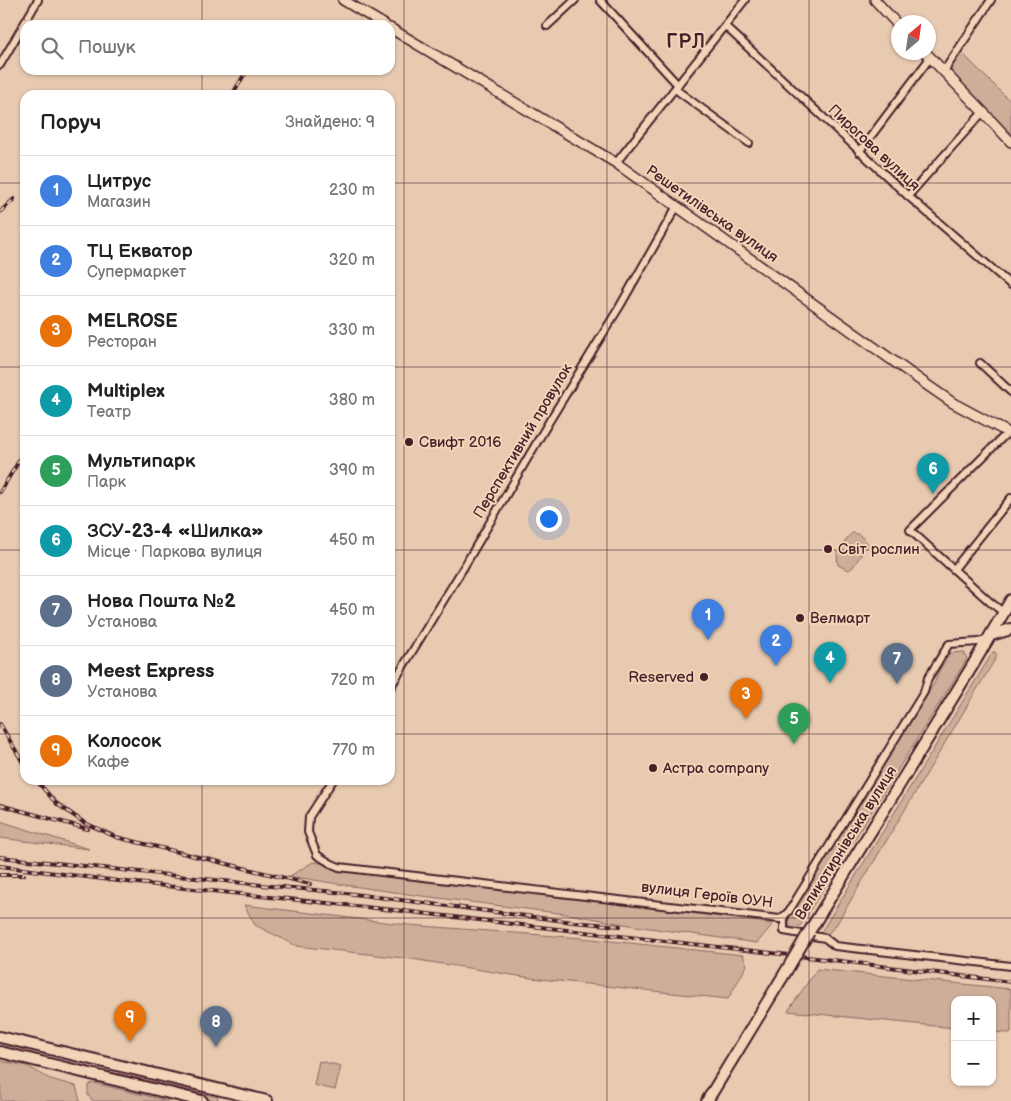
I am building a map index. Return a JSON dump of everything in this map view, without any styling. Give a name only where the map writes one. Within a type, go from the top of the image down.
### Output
[{"type":"main road","name":"Великотирнівська вулиця","points":[[707,1101],[974,664],[1011,600]]},
{"type":"main road","points":[[989,637],[1011,629]]},
{"type":"main road","points":[[0,1037],[240,1098],[267,1101]]},
{"type":"main road","points":[[0,1052],[202,1101]]},
{"type":"main road","points":[[101,1077],[104,1062]]},
{"type":"street","points":[[26,20],[38,0]]},
{"type":"street","points":[[344,0],[377,20]]},
{"type":"street","points":[[547,26],[575,0]]},
{"type":"street","points":[[600,0],[677,87],[749,143]]},
{"type":"street","points":[[616,163],[746,0]]},
{"type":"street","points":[[875,0],[891,17]]},
{"type":"street","points":[[944,71],[991,0]]},
{"type":"street","name":"Пирогова вулиця","points":[[725,26],[859,152],[1011,285]]},
{"type":"street","points":[[0,65],[20,31]]},
{"type":"street","name":"Решетилівська вулиця","points":[[395,31],[616,163],[926,385],[953,403],[1009,433]]},
{"type":"street","points":[[859,152],[924,60]]},
{"type":"street","points":[[933,60],[1011,142]]},
{"type":"street","points":[[908,196],[983,112]]},
{"type":"street","name":"Перспективний провулок","points":[[395,680],[620,306],[677,206]]},
{"type":"street","points":[[980,363],[1011,392]]},
{"type":"street","points":[[1003,612],[910,530],[1009,433]]},
{"type":"street","points":[[954,569],[1011,498]]},
{"type":"street","name":"вулиця Героїв ОУН","points":[[330,785],[309,817],[308,832],[317,855],[339,867],[780,919],[789,911],[924,692],[928,678],[949,644],[978,642],[989,637]]},
{"type":"street","points":[[784,916],[784,931],[825,938],[835,946],[1011,966]]},
{"type":"shaded area","points":[[961,52],[1011,102],[1011,139],[951,73],[952,65]]},
{"type":"shaded area","points":[[852,533],[861,536],[868,544],[849,570],[838,565],[837,554]]},
{"type":"shaded area","points":[[964,652],[967,659],[800,926],[794,931],[789,923],[793,906],[862,802],[880,769],[934,684],[939,671],[950,653]]},
{"type":"shaded area","points":[[993,652],[997,656],[836,925],[824,936],[820,934]]},
{"type":"shaded area","points":[[0,821],[89,849],[0,838]]},
{"type":"shaded area","points":[[313,862],[773,924],[757,943],[635,926],[574,915],[422,896],[290,876]]},
{"type":"shaded area","points":[[244,905],[409,925],[582,938],[743,955],[747,965],[728,999],[531,978],[412,959],[297,946],[255,925]]},
{"type":"shaded area","points":[[817,969],[1011,989],[1011,1033],[996,1032],[996,996],[951,996],[951,1028],[788,1011]]},
{"type":"shaded area","points":[[0,1061],[27,1066],[50,1079],[76,1086],[80,1101],[1,1101]]},
{"type":"shaded area","points":[[319,1061],[341,1066],[335,1090],[314,1085]]},
{"type":"shaded area","points":[[107,1071],[218,1097],[217,1101],[106,1076]]},
{"type":"shaded area","points":[[94,1083],[168,1101],[93,1101],[88,1095],[88,1087]]},
{"type":"railway","points":[[235,90],[244,75]]},
{"type":"railway","points":[[0,212],[14,199]]},
{"type":"railway","points":[[0,492],[20,459]]},
{"type":"railway","points":[[0,724],[20,758]]},
{"type":"railway","points":[[40,785],[56,803],[83,822],[116,837],[310,884]]},
{"type":"railway","points":[[0,805],[88,829]]},
{"type":"railway","points":[[0,857],[346,893],[573,922],[620,926]]},
{"type":"railway","points":[[0,866],[118,881],[816,958],[1011,982]]},
{"type":"railway","points":[[0,875],[24,875]]},
{"type":"place","name":"Свифт 2016","points":[[409,442]]},
{"type":"place","name":"ЗСУ-23-4 «Шилка»","points":[[933,494]]},
{"type":"place","name":"Світ рослин","points":[[828,549]]},
{"type":"place","name":"Велмарт","points":[[800,618]]},
{"type":"place","name":"Цитрус","points":[[708,640]]},
{"type":"place","name":"ТЦ Екватор","points":[[776,666]]},
{"type":"place","name":"Reserved","points":[[704,677]]},
{"type":"place","name":"Multiplex","points":[[830,683]]},
{"type":"place","name":"Нова Пошта №2","points":[[897,684]]},
{"type":"place","name":"MELROSE","points":[[746,719]]},
{"type":"place","name":"Мультипарк","points":[[794,744]]},
{"type":"place","name":"Астра company","points":[[653,768]]},
{"type":"place","name":"Колосок","points":[[130,1042]]},
{"type":"place","name":"Meest Express","points":[[216,1047]]},
{"type":"district","name":"ГРЛ","points":[[686,42]]}]
